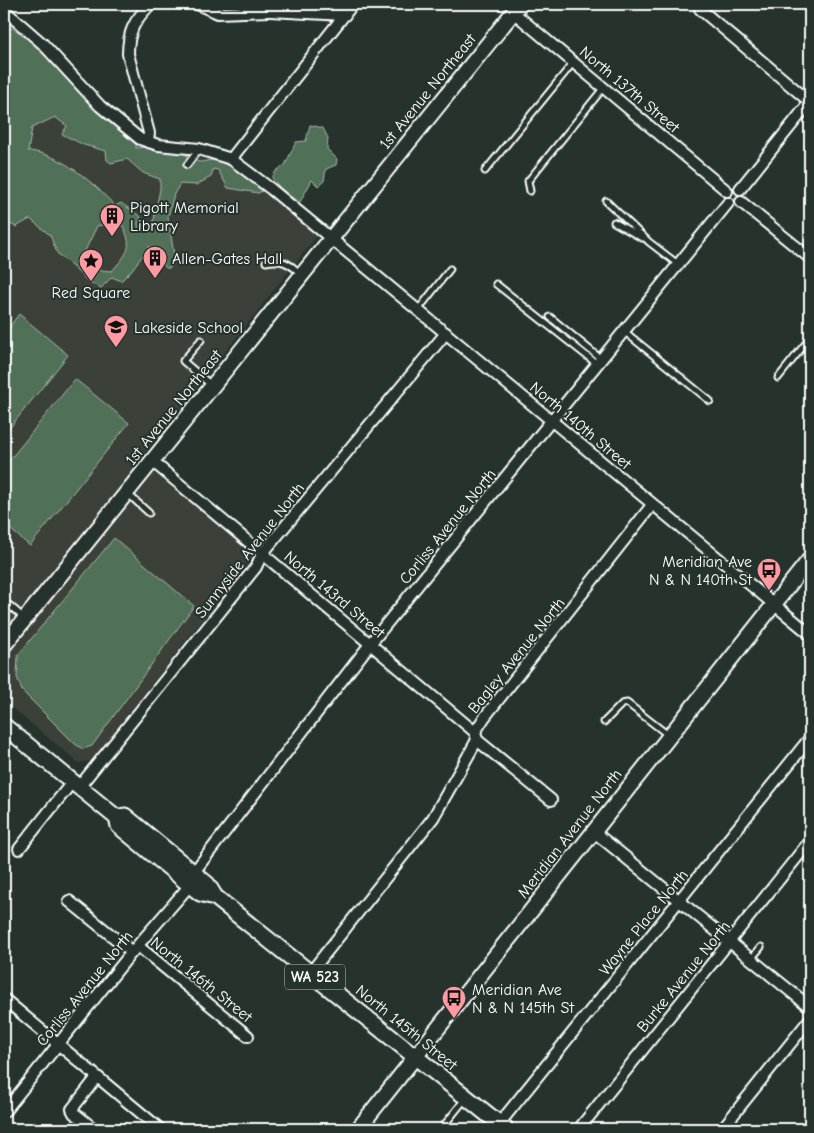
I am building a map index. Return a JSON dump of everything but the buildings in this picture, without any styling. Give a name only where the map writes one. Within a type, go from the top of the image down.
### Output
[{"type":"main road","name":"North 145th Street","points":[[4,726],[117,818],[119,826],[192,878],[200,893],[215,896],[502,1127]]},
{"type":"street","points":[[148,142],[149,133],[128,54],[128,42],[133,24],[151,4]]},
{"type":"street","points":[[197,4],[218,13],[270,11],[345,15]]},
{"type":"street","points":[[258,4],[270,11]]},
{"type":"street","points":[[4,10],[53,54],[106,112],[148,142],[199,149],[231,159],[353,4]]},
{"type":"street","name":"North 137th Street","points":[[516,8],[574,61],[727,190]]},
{"type":"street","name":"1st Avenue Northeast","points":[[4,645],[516,8]]},
{"type":"street","points":[[700,9],[810,102],[740,189]]},
{"type":"street","name":"North 140th Street","points":[[231,159],[332,238],[554,420],[652,505],[810,634]]},
{"type":"street","points":[[734,187],[740,189],[743,196],[741,202],[734,205],[728,203],[725,197],[727,190],[734,187]]},
{"type":"street","points":[[741,202],[810,258]]},
{"type":"street","name":"Corliss Avenue North","points":[[4,1112],[192,878],[370,644],[554,420],[728,203]]},
{"type":"street","name":"Sunnyside Avenue North","points":[[19,849],[76,784],[256,567],[262,554],[446,333]]},
{"type":"street","name":"North 143rd Street","points":[[152,461],[370,644],[551,800]]},
{"type":"street","name":"Bagley Avenue North","points":[[310,973],[433,818],[476,736],[652,505]]},
{"type":"street","name":"Meridian Avenue North","points":[[358,1129],[592,831],[810,559]]},
{"type":"street","name":"Wayne Place North","points":[[502,1127],[679,901],[810,738]]},
{"type":"street","points":[[592,831],[810,1007]]},
{"type":"street","name":"Burke Avenue North","points":[[579,1129],[810,841]]},
{"type":"street","name":"North 146th Street","points":[[69,901],[248,1036]]},
{"type":"street","points":[[4,999],[160,1129]]},
{"type":"street","points":[[722,1129],[810,1019]]},
{"type":"street","points":[[94,1129],[74,1113],[72,1109],[97,1077]]},
{"type":"lane","points":[[485,171],[574,61]]},
{"type":"lane","points":[[530,191],[528,181],[605,86]]},
{"type":"lane","points":[[187,165],[199,149]]},
{"type":"lane","points":[[606,201],[649,242],[679,265]]},
{"type":"lane","points":[[614,222],[649,242]]},
{"type":"lane","points":[[266,262],[278,260],[288,262],[302,274]]},
{"type":"lane","points":[[418,310],[450,269]]},
{"type":"lane","points":[[496,284],[600,363]]},
{"type":"lane","points":[[550,317],[600,363]]},
{"type":"lane","points":[[625,332],[710,401]]},
{"type":"lane","points":[[778,378],[810,338]]},
{"type":"lane","points":[[201,340],[183,361],[213,386]]},
{"type":"lane","points":[[126,493],[149,513]]},
{"type":"lane","points":[[4,605],[9,606],[25,618]]},
{"type":"lane","points":[[604,722],[622,704],[627,703],[668,736]]},
{"type":"lane","points":[[751,959],[761,947]]},
{"type":"lane","points":[[442,1129],[467,1098]]},
{"type":"shaded area","name":"Lakeside School","points":[[4,24],[20,32],[34,44],[81,97],[165,150],[193,154],[221,163],[254,184],[318,235],[139,460],[254,555],[91,761],[79,763],[6,703],[4,691]]},
{"type":"green space","points":[[4,24],[20,32],[34,44],[67,79],[136,139],[136,148],[169,149],[179,151],[197,161],[221,161],[256,182],[265,190],[258,193],[228,188],[218,170],[213,169],[211,177],[196,185],[180,184],[174,194],[168,217],[175,261],[170,268],[166,268],[150,246],[121,281],[112,277],[101,288],[89,282],[57,253],[50,235],[30,219],[16,227],[4,221]],"holes":[[[55,117],[67,126],[62,134],[84,145],[106,151],[107,160],[111,163],[127,159],[143,173],[160,179],[160,189],[152,229],[141,232],[138,224],[141,217],[121,203],[115,206],[97,188],[64,163],[52,157],[28,151],[32,128]],[[114,223],[123,226],[128,240],[127,250],[122,260],[112,271],[98,270],[84,253],[97,226]]]},
{"type":"green space","points":[[310,125],[323,128],[328,138],[327,149],[337,159],[336,165],[326,169],[324,181],[318,186],[312,180],[300,202],[285,194],[272,178],[276,171],[285,165],[296,142],[306,141]]},
{"type":"green space","points":[[19,314],[68,355],[4,435],[4,334]]},
{"type":"green space","points":[[75,379],[129,423],[30,546],[4,524],[4,467]]},
{"type":"green space","points":[[114,538],[194,606],[92,746],[83,749],[75,744],[22,691],[17,677],[18,655]]},
{"type":"place","name":"Pigott Memorial Library","points":[[112,237]]},
{"type":"place","name":"Allen-Gates Hall","points":[[155,279]]},
{"type":"place","name":"Red Square","points":[[91,282]]},
{"type":"place","name":"Lakeside School","points":[[116,348]]},
{"type":"place","name":"Meridian Ave N & N 140th St","points":[[769,591]]},
{"type":"place","name":"Meridian Ave N & N 145th St","points":[[454,1019]]}]
